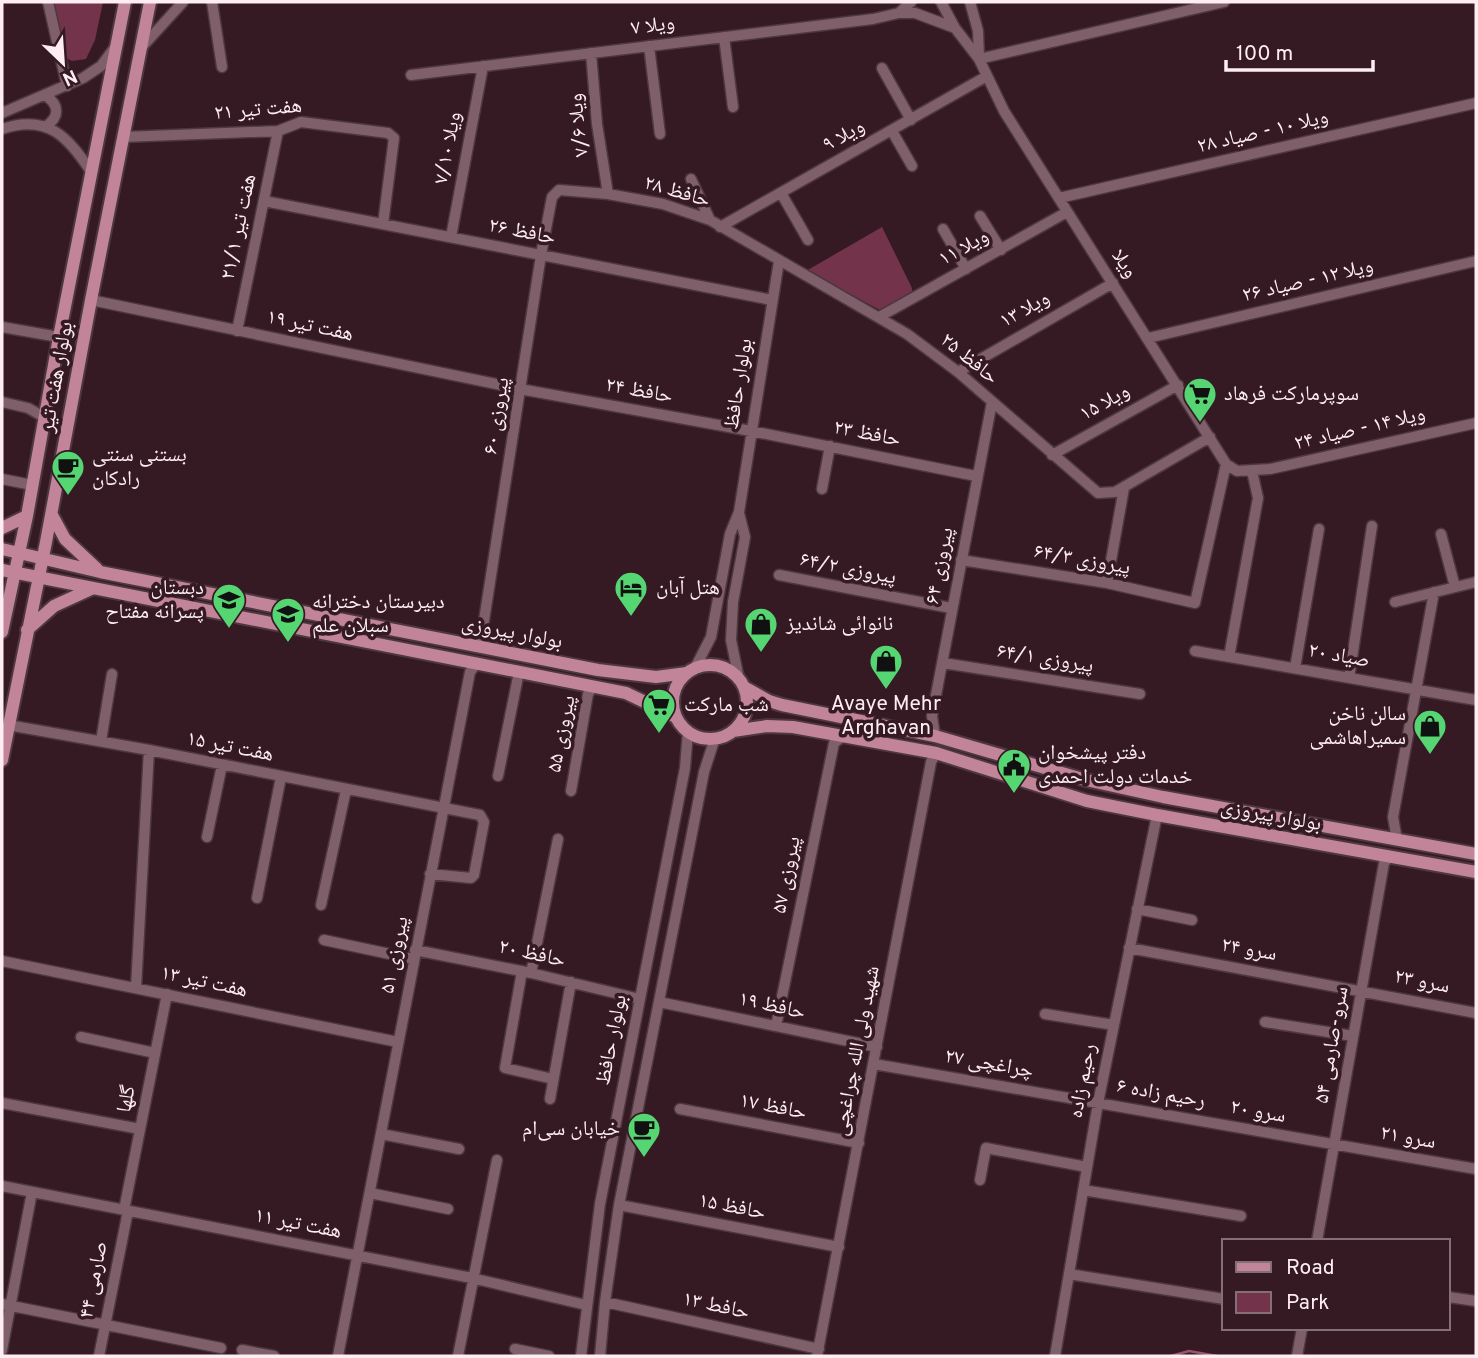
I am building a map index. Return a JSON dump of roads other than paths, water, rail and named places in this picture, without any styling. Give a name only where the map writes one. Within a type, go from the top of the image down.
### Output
[{"type":"main road","name":"بولوار هفت تیر","points":[[2,632],[8,571],[19,553],[27,516],[125,2]]},
{"type":"main road","name":"بولوار هفت تیر","points":[[2,760],[52,515],[150,2]]},
{"type":"main road","points":[[52,515],[65,540],[100,572]]},
{"type":"main road","points":[[2,528],[27,516]]},
{"type":"main road","name":"بولوار پیروزی","points":[[2,549],[100,572],[598,670],[656,677],[691,671]]},
{"type":"main road","name":"بولوار پیروزی","points":[[8,571],[626,693],[676,717]]},
{"type":"main road","points":[[27,631],[54,606],[91,589]]},
{"type":"main road","points":[[704,665],[723,667],[741,683],[746,696],[744,715],[733,731],[715,738],[696,736],[676,717],[673,707],[675,688],[691,671],[704,665]]},
{"type":"main road","name":"بولوار پیروزی","points":[[741,683],[769,701],[782,705],[935,736],[1086,780],[1163,797],[1476,854]]},
{"type":"main road","name":"بولوار پیروزی","points":[[733,731],[767,726],[793,727],[936,753],[1083,800],[1476,872]]},
{"type":"street","points":[[48,2],[67,86]]},
{"type":"street","points":[[141,48],[183,2]]},
{"type":"street","points":[[212,2],[222,67]]},
{"type":"street","points":[[898,13],[911,2]]},
{"type":"street","name":"ویلا","points":[[941,2],[955,28],[979,59],[1004,111],[1226,464]]},
{"type":"street","name":"ویلا","points":[[970,2],[978,31],[979,59]]},
{"type":"street","points":[[979,59],[1224,2]]},
{"type":"street","points":[[898,13],[915,13],[955,28]]},
{"type":"street","name":"ویلا ۷","points":[[411,75],[873,19],[898,13]]},
{"type":"street","points":[[724,37],[733,107]]},
{"type":"street","points":[[2,113],[67,86],[101,66],[118,43]]},
{"type":"street","points":[[649,46],[660,134]]},
{"type":"street","name":"ویلا ۷/۶","points":[[591,52],[597,124],[608,194]]},
{"type":"street","name":"ویلا ۷/۱۰","points":[[451,237],[483,66]]},
{"type":"street","points":[[881,68],[911,120]]},
{"type":"street","name":"ویلا ۹","points":[[720,228],[987,76]]},
{"type":"street","points":[[45,95],[54,101],[58,111],[54,121],[45,127]]},
{"type":"street","name":"ویلا ۱۰ - صیاد ۲۸","points":[[1059,198],[1476,103]]},
{"type":"street","name":"هفت تیر ۲۱","points":[[123,137],[278,131],[301,122],[388,132],[394,138],[383,224]]},
{"type":"street","points":[[2,129],[21,124],[45,127],[61,134],[76,148],[92,173]]},
{"type":"street","name":"هفت تیر ۲۱/۱","points":[[237,331],[278,131]]},
{"type":"street","points":[[892,131],[912,166]]},
{"type":"street","points":[[691,178],[710,220]]},
{"type":"street","name":"حافظ ۲۸","points":[[555,193],[559,190],[608,194],[663,204],[710,220],[779,261]]},
{"type":"street","name":"پیروزی ۶۰","points":[[480,646],[541,255],[555,193]]},
{"type":"street","points":[[781,193],[808,240]]},
{"type":"street","name":"حافظ ۲۶","points":[[264,201],[772,300]]},
{"type":"street","name":"ویلا ۱۱","points":[[879,317],[1067,212]]},
{"type":"street","points":[[980,216],[1000,250]]},
{"type":"street","points":[[943,229],[966,269]]},
{"type":"street","name":"بولوار حافظ","points":[[739,512],[779,261]]},
{"type":"street","name":"حافظ ۲۵","points":[[779,261],[907,334],[958,372],[1098,493],[1115,492],[1124,488]]},
{"type":"street","name":"ویلا ۱۲ - صیاد ۲۶","points":[[1148,338],[1476,261]]},
{"type":"street","name":"ویلا ۱۳","points":[[958,372],[1113,283]]},
{"type":"street","name":"هفت تیر ۱۹","points":[[91,300],[520,389]]},
{"type":"street","points":[[2,327],[59,337]]},
{"type":"street","name":"ویلا ۱۵","points":[[1052,455],[1178,385]]},
{"type":"street","name":"حافظ ۲۴","points":[[520,389],[751,430]]},
{"type":"street","points":[[2,402],[28,408],[44,417]]},
{"type":"street","name":"پیروزی ۶۴","points":[[935,736],[932,716],[992,402]]},
{"type":"street","name":"ویلا ۱۴ - صیاد ۲۴","points":[[1252,471],[1476,423]]},
{"type":"street","name":"حافظ ۲۳","points":[[751,430],[976,476]]},
{"type":"street","points":[[1107,583],[1124,488],[1210,437]]},
{"type":"street","points":[[822,489],[830,446]]},
{"type":"street","points":[[1226,464],[1237,471],[1252,471],[1258,498],[1229,657]]},
{"type":"street","name":"پیروزی ۶۴/۳","points":[[961,560],[1107,583],[1195,603],[1226,464]]},
{"type":"street","points":[[2,479],[32,485]]},
{"type":"street","points":[[691,671],[711,637],[730,534],[739,512]]},
{"type":"street","points":[[739,512],[745,537],[733,602],[732,640],[741,683]]},
{"type":"street","points":[[1349,678],[1373,526]]},
{"type":"street","points":[[1295,668],[1319,529]]},
{"type":"street","points":[[1441,534],[1455,587]]},
{"type":"street","name":"پیروزی ۶۴/۲","points":[[779,575],[951,608]]},
{"type":"street","points":[[1395,603],[1476,582]]},
{"type":"street","points":[[1397,840],[1393,817],[1434,592]]},
{"type":"street","name":"صیاد ۲۰","points":[[1195,651],[1476,699]]},
{"type":"street","name":"پیروزی ۶۴/۱","points":[[943,663],[1140,694]]},
{"type":"street","name":"پیروزی ۵۱","points":[[338,1356],[443,807],[470,672],[476,664]]},
{"type":"street","points":[[498,776],[519,672]]},
{"type":"street","points":[[101,741],[112,674]]},
{"type":"street","name":"پیروزی ۵۵","points":[[571,791],[588,694],[593,686]]},
{"type":"street","name":"هفت تیر ۱۵","points":[[8,725],[480,815],[484,822],[474,874],[467,880],[430,874]]},
{"type":"street","name":"بولوار حافظ","points":[[581,1356],[600,1204],[685,768],[688,731]]},
{"type":"street","name":"پیروزی ۵۷","points":[[776,1026],[834,743],[843,736]]},
{"type":"street","name":"بولوار حافظ","points":[[600,1356],[619,1205],[704,772],[715,738]]},
{"type":"street","points":[[136,988],[149,750]]},
{"type":"street","name":"شهید ولی الله چراغچی","points":[[818,1352],[931,762],[936,753]]},
{"type":"street","points":[[207,837],[222,765]]},
{"type":"street","points":[[257,898],[281,777]]},
{"type":"street","points":[[321,905],[346,790]]},
{"type":"street","name":"رحیم زاده","points":[[1055,1356],[1098,1103],[1157,815]]},
{"type":"street","points":[[553,1079],[505,1068],[558,839]]},
{"type":"street","name":"سرو-صارمی ۵۴","points":[[1317,1239],[1384,863],[1389,857]]},
{"type":"street","points":[[1138,909],[1192,920]]},
{"type":"street","name":"حافظ ۲۰","points":[[324,940],[527,972],[640,999]]},
{"type":"street","name":"سرو ۲۴","points":[[1129,948],[1361,990]]},
{"type":"street","name":"هفت تیر ۱۳","points":[[2,961],[398,1042]]},
{"type":"street","points":[[550,1099],[572,982]]},
{"type":"street","name":"سرو ۲۳","points":[[1361,990],[1476,1013]]},
{"type":"street","name":"گلها","points":[[126,1211],[167,994]]},
{"type":"street","name":"حافظ ۱۹","points":[[659,1002],[877,1047]]},
{"type":"street","points":[[1045,1014],[1114,1025]]},
{"type":"street","points":[[1265,1022],[1353,1036]]},
{"type":"street","points":[[81,1037],[155,1053]]},
{"type":"street","name":"چراغچی ۲۷","points":[[874,1064],[1098,1103]]},
{"type":"street","points":[[2,1103],[140,1129]]},
{"type":"street","name":"رحیم زاده ۶","points":[[1098,1103],[1216,1124]]},
{"type":"street","name":"حافظ ۱۷","points":[[680,1109],[859,1143]]},
{"type":"street","name":"سرو ۲۰","points":[[1216,1124],[1334,1145]]},
{"type":"street","points":[[381,1134],[459,1149]]},
{"type":"street","name":"سرو ۲۱","points":[[1334,1145],[1476,1170]]},
{"type":"street","points":[[980,1180],[986,1148],[1087,1167]]},
{"type":"street","points":[[458,1356],[497,1160]]},
{"type":"street","name":"هفت تیر ۱۱","points":[[2,1186],[472,1278],[586,1305]]},
{"type":"street","points":[[1083,1190],[1241,1216]]},
{"type":"street","points":[[2,1350],[6,1304],[32,1192]]},
{"type":"street","points":[[370,1194],[448,1209]]},
{"type":"street","name":"حافظ ۱۵","points":[[619,1205],[839,1247]]},
{"type":"street","name":"صارمی ۴۴","points":[[99,1356],[126,1211]]},
{"type":"street","points":[[1069,1274],[1222,1299]]},
{"type":"street","points":[[1450,1297],[1476,1301]]},
{"type":"street","name":"حافط ۱۳","points":[[605,1301],[818,1352]]},
{"type":"street","points":[[6,1304],[221,1348]]},
{"type":"street","points":[[1297,1356],[1302,1330]]},
{"type":"street","points":[[515,1349],[549,1356]]},
{"type":"street","points":[[242,1350],[274,1356]]},
{"type":"waterway","points":[[1171,1356],[1189,1351],[1217,1356]]},
{"type":"place","name":"سوپرمارکت فرهاد","points":[[1200,424]]},
{"type":"place","name":"بستنی سنتی رادکان","points":[[68,497]]},
{"type":"place","name":"هتل آبان","points":[[631,618]]},
{"type":"place","name":"دبستان پسرانه مفتاح","points":[[229,630]]},
{"type":"place","name":"دبیرستان دخترانه سبلان علم","points":[[288,644]]},
{"type":"place","name":"نانوائی شاندیز","points":[[761,654]]},
{"type":"place","name":"Avaye Mehr Arghavan","points":[[886,691]]},
{"type":"place","name":"شب مارکت","points":[[659,735]]},
{"type":"place","name":"سالن ناخن سمیراهاشمی","points":[[1430,756]]},
{"type":"place","name":"دفتر پیشخوان خدمات دولت احمدی","points":[[1014,795]]},
{"type":"place","name":"خیابان سی‌ام","points":[[644,1159]]}]
